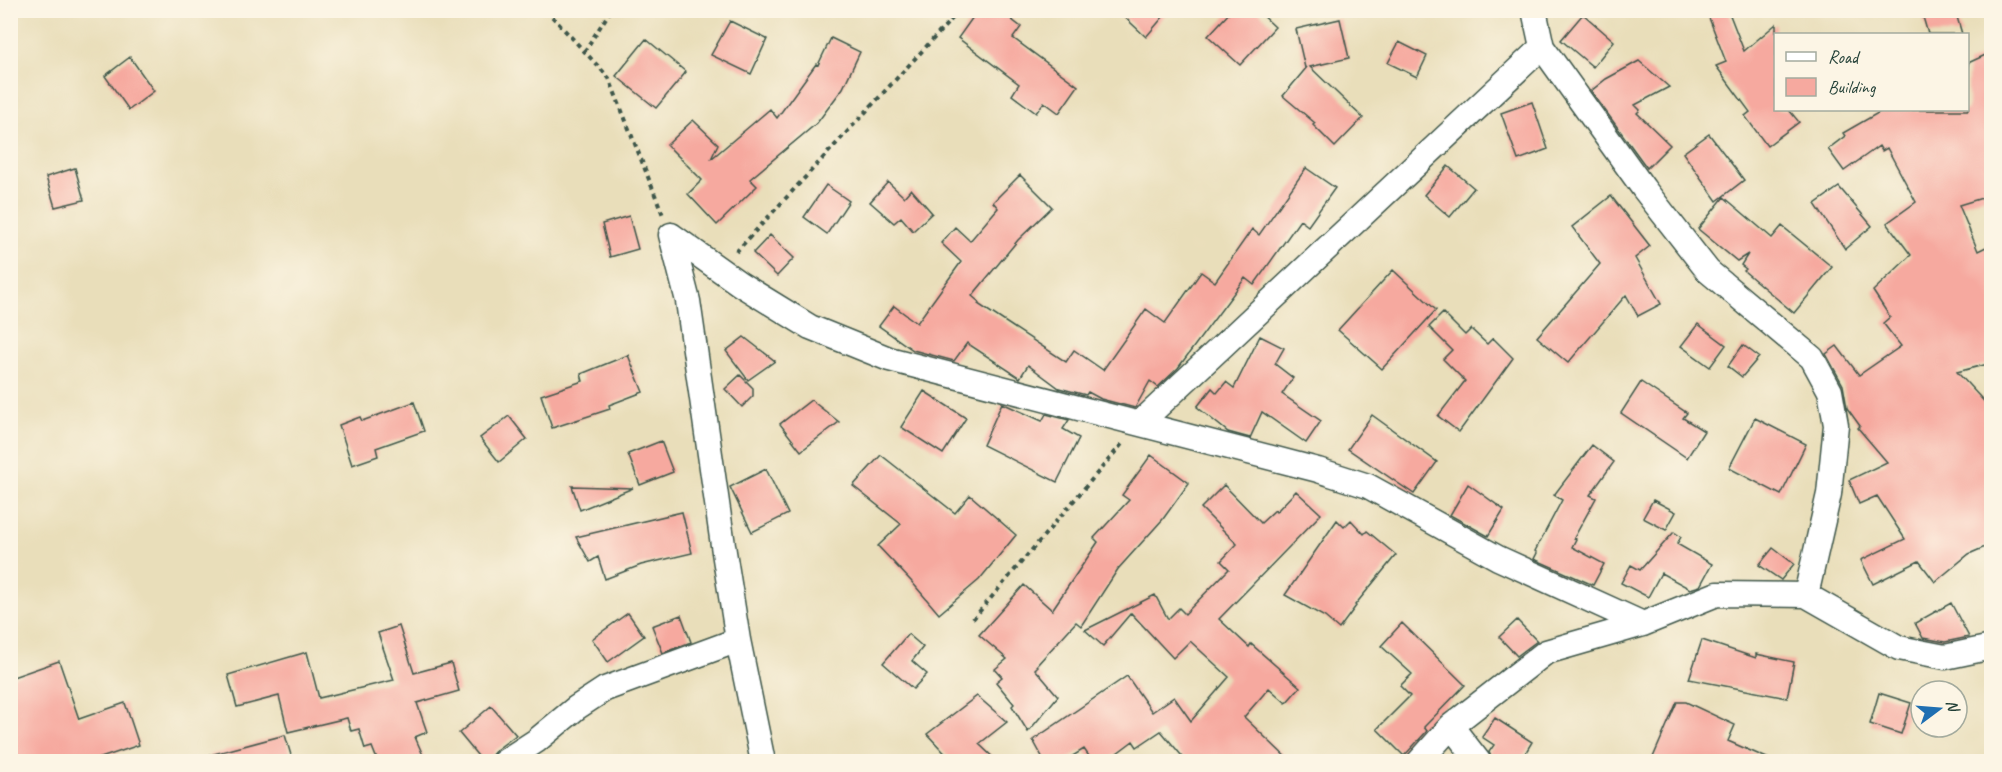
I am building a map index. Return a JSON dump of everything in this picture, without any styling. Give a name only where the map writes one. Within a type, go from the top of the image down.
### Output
[{"type":"street","points":[[1534,10],[1542,47],[1644,189],[1708,271],[1812,358],[1830,391],[1836,425],[1829,495],[1806,595]]},
{"type":"street","points":[[1140,423],[1542,47]]},
{"type":"street","points":[[671,235],[740,284],[810,327],[889,359],[1318,470],[1368,486],[1498,558],[1643,624]]},
{"type":"street","points":[[671,235],[688,301],[738,640],[763,762]]},
{"type":"street","points":[[1419,762],[1451,726],[1546,652],[1643,624],[1717,594],[1806,595],[1899,648],[1945,657],[1992,647]]},
{"type":"street","points":[[504,762],[605,689],[738,640]]},
{"type":"street","points":[[1451,726],[1479,762]]},
{"type":"path","points":[[546,10],[609,78],[671,235]]},
{"type":"path","points":[[584,52],[611,10]]},
{"type":"path","points":[[719,269],[960,10]]},
{"type":"path","points":[[972,619],[1140,423]]},
{"type":"building","points":[[978,10],[999,10],[1021,27],[1013,38],[1078,86],[1059,113],[1044,102],[1036,113],[1012,95],[1019,84],[958,38]]},
{"type":"building","points":[[1117,10],[1169,10],[1146,37]]},
{"type":"building","points":[[1232,10],[1257,10],[1275,27],[1240,65],[1208,36]]},
{"type":"building","points":[[1706,10],[1728,10],[1744,51],[1776,24],[1774,111],[1790,111],[1799,122],[1767,146],[1745,116],[1750,112],[1716,66],[1726,62]]},
{"type":"building","points":[[1921,10],[1955,10],[1962,33],[1928,33]]},
{"type":"building","points":[[1583,14],[1614,41],[1593,67],[1561,40]]},
{"type":"building","points":[[1340,19],[1349,58],[1310,67],[1363,118],[1335,147],[1313,125],[1315,123],[1283,96],[1307,67],[1305,68],[1296,29]]},
{"type":"building","points":[[730,21],[767,39],[751,74],[711,55]]},
{"type":"building","points":[[831,38],[860,52],[843,88],[817,123],[750,179],[757,186],[717,225],[688,194],[702,180],[667,145],[693,120],[718,144],[711,159],[770,109],[777,118],[816,64],[818,65]]},
{"type":"building","points":[[646,39],[686,72],[656,108],[616,76]]},
{"type":"building","points":[[1399,42],[1427,56],[1417,77],[1388,63]]},
{"type":"building","points":[[1992,52],[1992,195],[1959,205],[1978,251],[1992,244],[1992,363],[1957,372],[1992,410],[1992,544],[1969,554],[1935,582],[1919,561],[1873,584],[1861,560],[1905,539],[1877,496],[1859,504],[1849,480],[1887,462],[1858,428],[1860,426],[1847,408],[1843,385],[1826,354],[1837,346],[1859,375],[1901,346],[1883,323],[1890,317],[1873,291],[1911,255],[1887,223],[1916,202],[1887,148],[1882,151],[1879,146],[1844,171],[1828,149],[1845,136],[1843,133],[1881,111],[1969,111],[1969,63]]},
{"type":"building","points":[[130,57],[154,91],[129,110],[105,76]]},
{"type":"building","points":[[1639,61],[1669,87],[1635,105],[1640,110],[1637,113],[1670,145],[1647,168],[1591,91],[1606,79]]},
{"type":"building","points":[[1532,102],[1548,149],[1518,160],[1501,113]]},
{"type":"building","points":[[1709,134],[1744,180],[1717,201],[1683,153]]},
{"type":"building","points":[[1448,166],[1474,188],[1450,217],[1424,195]]},
{"type":"building","points":[[75,168],[84,200],[55,207],[46,177]]},
{"type":"building","points":[[1306,168],[1335,188],[1308,226],[1300,220],[1254,285],[1245,278],[1178,368],[1158,387],[1150,381],[1135,408],[1101,399],[1088,392],[1086,395],[1059,388],[1028,365],[1020,378],[967,343],[954,361],[913,350],[879,326],[894,306],[917,323],[961,262],[941,243],[955,227],[970,241],[998,208],[993,202],[1020,175],[1052,207],[1018,240],[972,296],[979,302],[978,304],[1066,362],[1074,350],[1103,370],[1146,309],[1165,323],[1201,272],[1215,282],[1252,229],[1259,235]]},
{"type":"building","points":[[888,182],[904,197],[911,189],[932,213],[913,231],[901,217],[894,223],[870,202]]},
{"type":"building","points":[[826,185],[849,201],[827,234],[804,217]]},
{"type":"building","points":[[1839,187],[1872,226],[1845,249],[1815,204]]},
{"type":"building","points":[[1611,196],[1650,246],[1635,258],[1661,304],[1638,316],[1626,295],[1568,363],[1537,337],[1600,264],[1572,227]]},
{"type":"building","points":[[1724,197],[1772,238],[1782,226],[1832,267],[1794,313],[1744,271],[1746,269],[1741,265],[1748,254],[1737,261],[1698,229]]},
{"type":"building","points":[[629,216],[638,249],[610,257],[602,224]]},
{"type":"building","points":[[770,235],[794,258],[777,276],[753,253]]},
{"type":"building","points":[[1393,270],[1436,310],[1382,369],[1338,330]]},
{"type":"building","points":[[1443,313],[1465,335],[1471,329],[1487,344],[1493,338],[1513,358],[1459,432],[1438,416],[1465,381],[1443,359],[1452,350],[1429,327]]},
{"type":"building","points":[[1698,324],[1726,345],[1710,367],[1681,346]]},
{"type":"building","points":[[1260,336],[1284,348],[1275,364],[1293,378],[1282,394],[1321,421],[1306,443],[1262,412],[1250,438],[1228,432],[1197,407],[1212,388],[1217,393],[1226,382],[1234,388]]},
{"type":"building","points":[[744,337],[775,361],[748,380],[726,351]]},
{"type":"building","points":[[1743,345],[1759,357],[1742,377],[1728,366]]},
{"type":"building","points":[[628,355],[643,392],[609,405],[610,409],[552,428],[541,395],[583,381],[581,374]]},
{"type":"building","points":[[740,375],[753,388],[753,396],[742,407],[725,389]]},
{"type":"building","points":[[1641,382],[1687,413],[1683,418],[1704,431],[1687,458],[1621,413]]},
{"type":"building","points":[[924,391],[966,418],[943,454],[901,427]]},
{"type":"building","points":[[811,400],[839,422],[801,451],[780,424]]},
{"type":"building","points":[[414,402],[424,431],[376,448],[378,456],[352,465],[339,425],[360,417],[362,421]]},
{"type":"building","points":[[1002,403],[1042,421],[1046,414],[1069,420],[1063,429],[1079,438],[1057,482],[983,445]]},
{"type":"building","points":[[1372,415],[1437,462],[1414,494],[1348,449]]},
{"type":"building","points":[[509,416],[527,439],[499,462],[480,438]]},
{"type":"building","points":[[1755,418],[1806,444],[1781,495],[1729,468]]},
{"type":"building","points":[[661,441],[673,472],[640,485],[628,454]]},
{"type":"building","points":[[1592,445],[1614,462],[1590,495],[1596,498],[1574,538],[1576,539],[1572,547],[1604,564],[1593,585],[1534,559],[1537,553],[1535,551],[1562,500],[1554,495]]},
{"type":"building","points":[[881,455],[955,513],[970,495],[1016,535],[979,580],[939,614],[878,546],[901,524],[853,486]]},
{"type":"building","points":[[1151,455],[1189,483],[1163,519],[1118,569],[1081,626],[1076,622],[1037,665],[1035,669],[1058,696],[1028,732],[1012,706],[1014,704],[996,682],[1002,677],[995,669],[1007,659],[979,635],[1024,585],[1052,610],[1098,542],[1094,538],[1129,500],[1122,495]]},
{"type":"building","points":[[766,469],[788,514],[752,532],[730,487]]},
{"type":"building","points":[[1468,484],[1504,510],[1488,536],[1450,515]]},
{"type":"building","points":[[1224,485],[1261,523],[1275,510],[1276,512],[1296,491],[1321,514],[1219,619],[1249,647],[1251,644],[1300,687],[1286,703],[1269,688],[1244,717],[1291,762],[1187,762],[1161,731],[1137,747],[1133,741],[1105,762],[1093,762],[1084,749],[1063,762],[1045,762],[1033,740],[1127,676],[1152,712],[1174,697],[1191,721],[1229,677],[1190,641],[1173,658],[1131,613],[1103,646],[1085,630],[1155,595],[1168,619],[1179,608],[1185,614],[1229,569],[1221,561],[1237,544],[1201,508]]},
{"type":"building","points":[[572,486],[633,488],[580,510]]},
{"type":"building","points":[[1653,500],[1676,512],[1666,530],[1643,518]]},
{"type":"building","points":[[682,512],[692,553],[641,565],[605,579],[598,557],[590,562],[576,537]]},
{"type":"building","points":[[1337,520],[1344,527],[1351,520],[1364,534],[1367,531],[1396,555],[1355,605],[1339,629],[1325,617],[1285,595]]},
{"type":"building","points":[[1674,532],[1681,537],[1677,544],[1712,564],[1700,586],[1690,589],[1661,573],[1648,597],[1621,583],[1631,565],[1640,570]]},
{"type":"building","points":[[1773,548],[1794,564],[1781,580],[1759,565]]},
{"type":"building","points":[[1951,603],[1969,637],[1945,642],[1923,638],[1915,623]]},
{"type":"building","points":[[628,613],[644,636],[608,662],[592,639]]},
{"type":"building","points":[[681,615],[691,642],[663,653],[652,626]]},
{"type":"building","points":[[1517,620],[1537,641],[1517,656],[1499,637]]},
{"type":"building","points":[[1402,623],[1465,685],[1424,727],[1427,731],[1404,756],[1377,729],[1410,696],[1400,686],[1412,674],[1381,646]]},
{"type":"building","points":[[399,626],[414,673],[451,663],[459,691],[417,703],[427,732],[415,737],[426,762],[378,762],[372,747],[365,749],[359,729],[351,731],[347,718],[288,732],[279,696],[237,707],[228,675],[307,652],[319,698],[394,680],[378,633]]},
{"type":"building","points":[[908,634],[923,647],[912,661],[927,674],[913,689],[883,663]]},
{"type":"building","points":[[1702,640],[1756,658],[1756,654],[1794,662],[1787,698],[1689,679]]},
{"type":"building","points":[[59,661],[79,719],[125,703],[139,745],[89,762],[10,762],[10,678]]},
{"type":"building","points":[[1879,693],[1909,702],[1901,734],[1870,724]]},
{"type":"building","points":[[977,696],[1007,722],[979,744],[998,762],[953,762],[927,734]]},
{"type":"building","points":[[1677,702],[1686,702],[1735,725],[1728,741],[1776,762],[1651,762]]},
{"type":"building","points":[[491,706],[516,735],[496,750],[486,762],[483,762],[459,733]]},
{"type":"building","points":[[1495,718],[1532,742],[1520,762],[1493,762],[1489,752],[1494,745],[1482,737]]},
{"type":"building","points":[[285,735],[293,762],[211,762],[210,755]]}]
